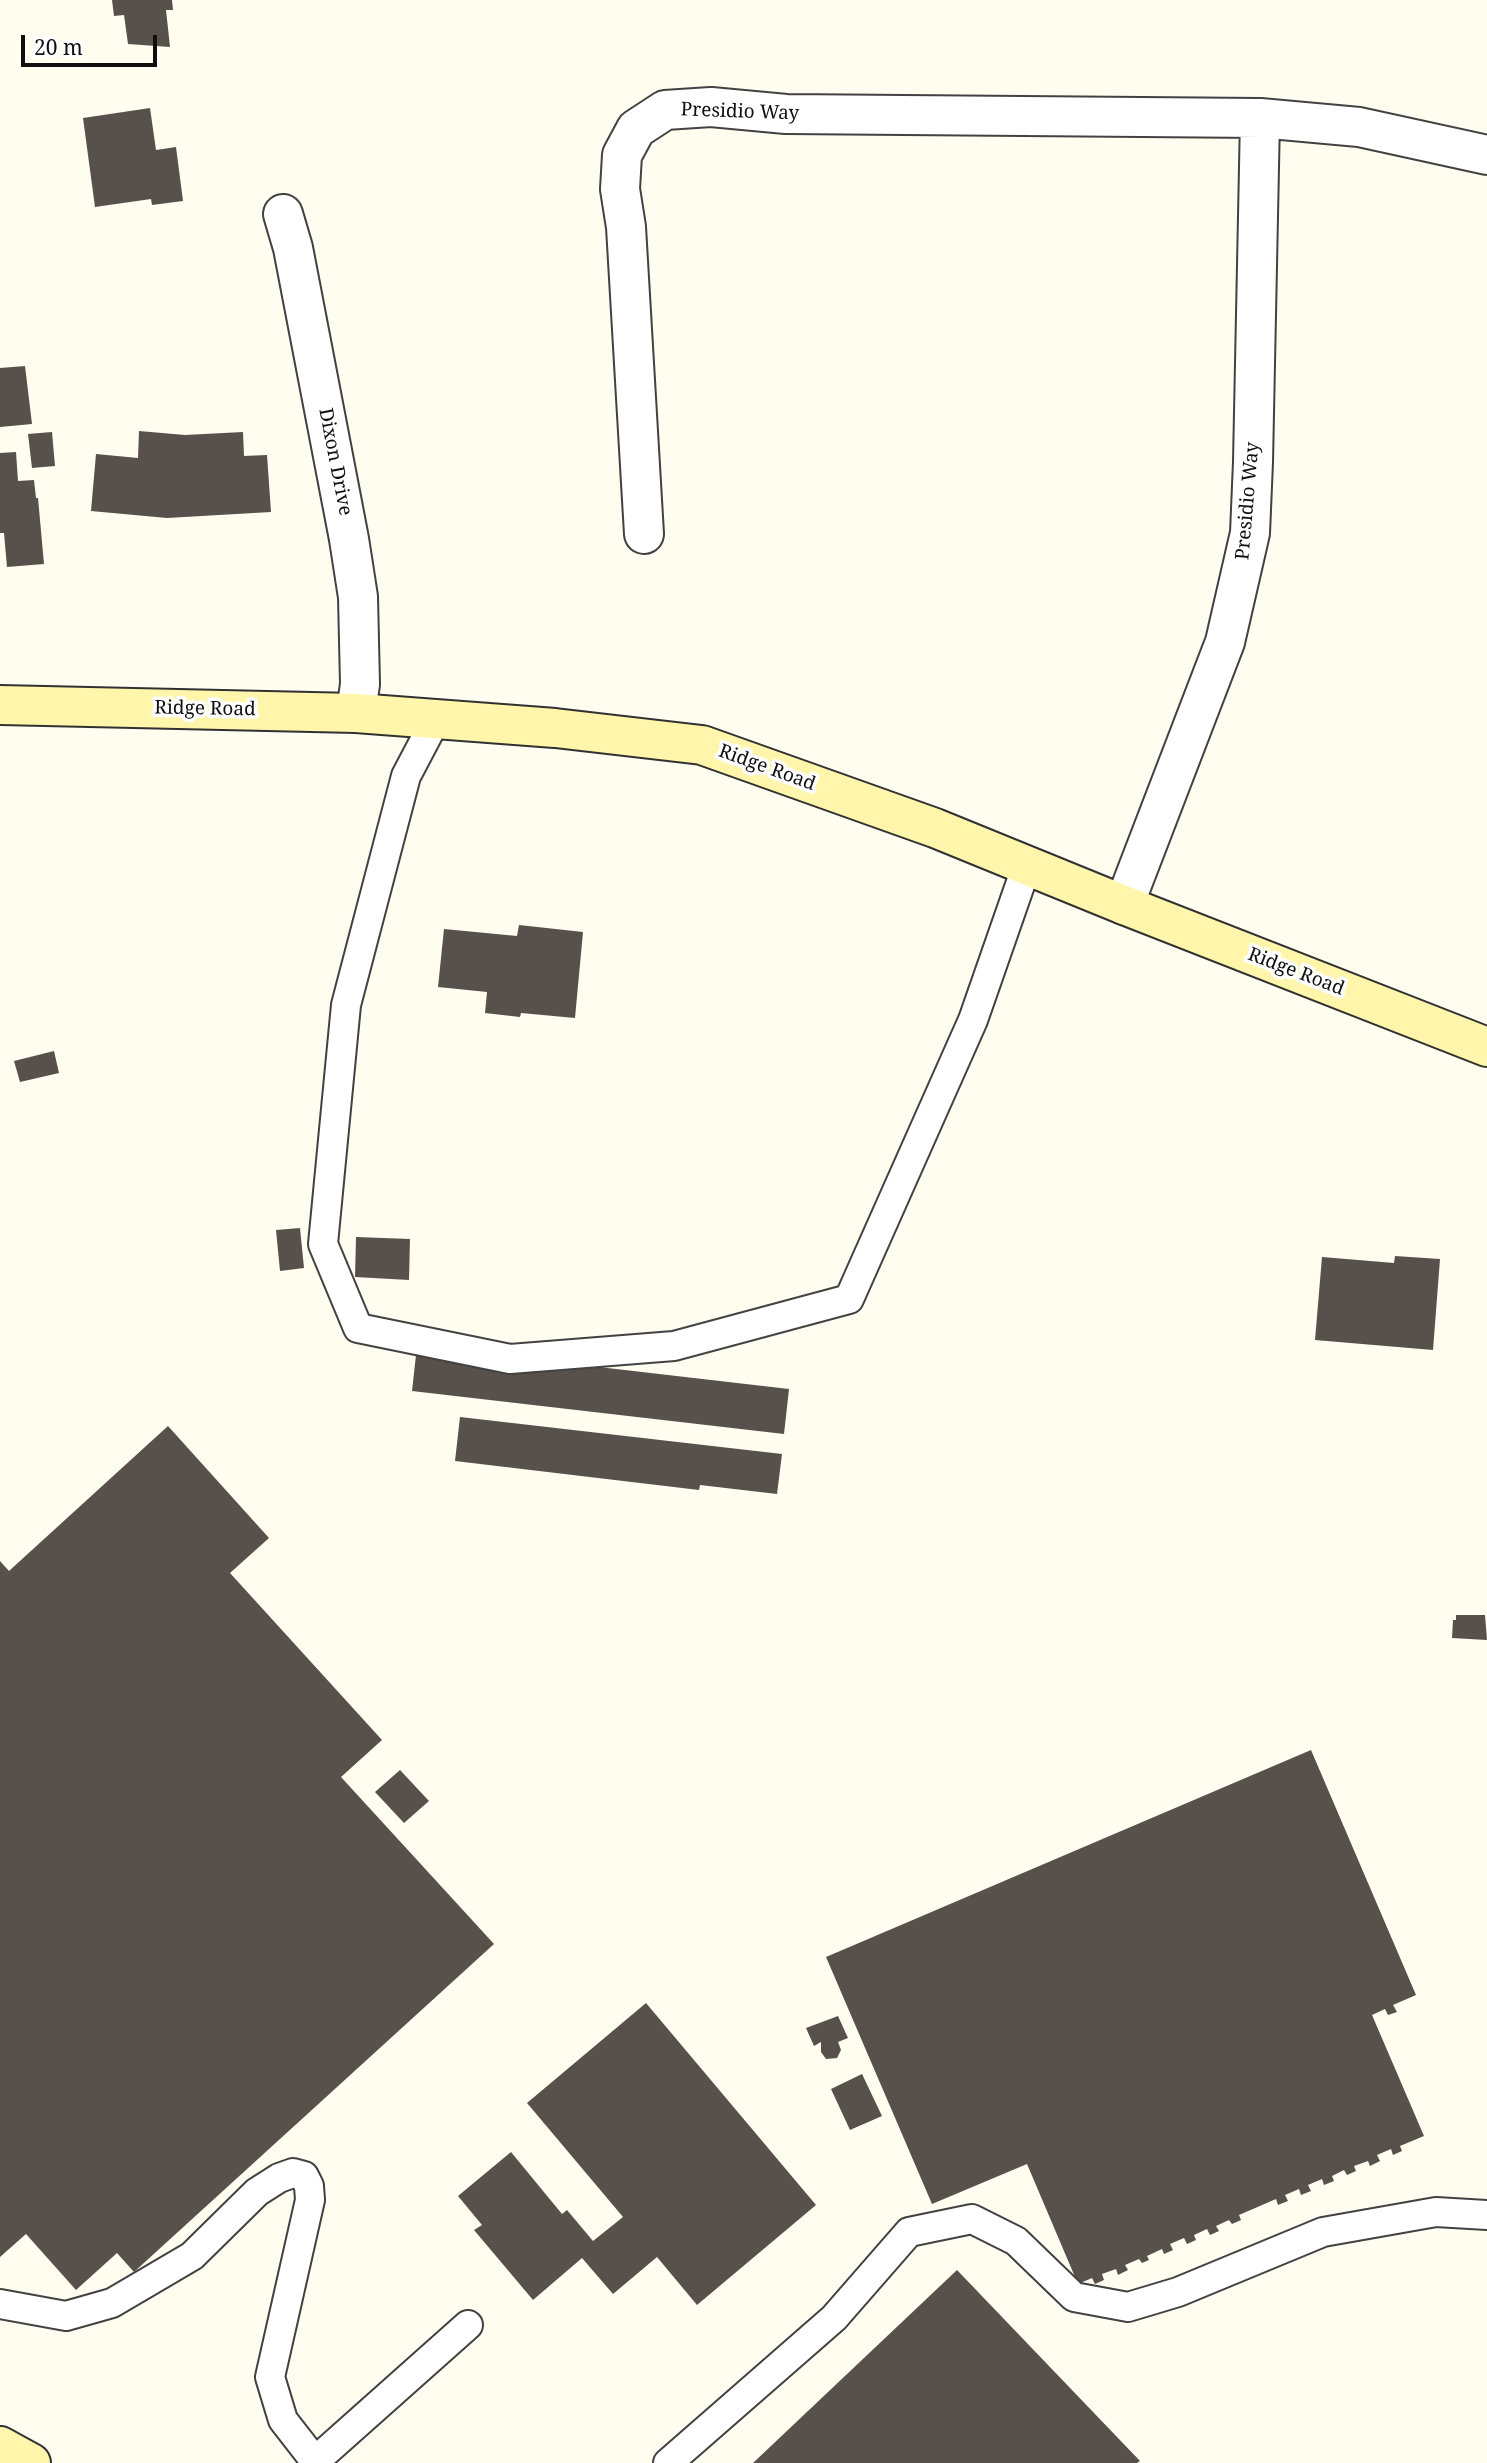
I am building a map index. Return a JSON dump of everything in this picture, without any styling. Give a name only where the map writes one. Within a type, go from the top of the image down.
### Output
[{"type":"street","name":"Presidio Way","points":[[644,534],[626,227],[620,190],[622,155],[636,129],[665,110],[711,107],[786,114],[1260,118],[1359,127],[1487,155]]},
{"type":"street","name":"Presidio Way","points":[[1124,905],[1225,642],[1250,533],[1254,462],[1260,118]]},
{"type":"street","name":"Dixon Drive","points":[[283,214],[293,248],[358,597],[360,684],[356,713]]},
{"type":"street","name":"Ridge Road","points":[[0,705],[356,713],[555,728],[702,745],[935,828],[1487,1047]]},
{"type":"street","points":[[0,2446],[31,2463]]},
{"type":"lane","points":[[436,719],[406,776],[346,1005],[323,1244],[358,1328],[510,1359],[674,1346],[849,1299],[973,1020],[1027,865]]},
{"type":"lane","points":[[0,2304],[66,2316],[112,2303],[192,2256],[257,2192],[293,2174],[304,2176],[309,2186],[310,2200],[270,2377],[283,2420],[325,2459],[468,2325]]},
{"type":"lane","points":[[668,2463],[835,2318],[909,2232],[972,2219],[1016,2241],[1074,2297],[1128,2307],[1178,2292],[1323,2232],[1436,2212],[1487,2215]]},
{"type":"building","points":[[112,0],[172,0],[173,10],[166,10],[170,47],[128,44],[124,15],[114,16]]},
{"type":"building","points":[[150,108],[156,150],[176,147],[183,201],[152,205],[151,199],[95,207],[83,118]]},
{"type":"building","points":[[25,366],[32,424],[0,427],[0,368]]},
{"type":"building","points":[[139,431],[185,435],[243,432],[244,456],[267,455],[271,512],[167,518],[91,511],[96,454],[138,458]]},
{"type":"building","points":[[52,432],[55,466],[32,468],[28,434]]},
{"type":"building","points":[[16,452],[18,481],[34,480],[44,564],[7,567],[4,533],[0,533],[0,453]]},
{"type":"building","points":[[519,925],[583,932],[575,1018],[485,1013],[487,992],[438,987],[444,929],[517,936]]},
{"type":"building","points":[[54,1051],[59,1073],[20,1082],[14,1061]]},
{"type":"building","points":[[300,1228],[304,1268],[280,1271],[276,1230]]},
{"type":"building","points":[[356,1237],[410,1239],[409,1280],[355,1277]]},
{"type":"building","points":[[1395,1256],[1440,1259],[1433,1350],[1315,1340],[1322,1257],[1394,1263]]},
{"type":"building","points":[[417,1346],[789,1389],[784,1434],[412,1391]]},
{"type":"building","points":[[460,1417],[782,1454],[777,1494],[700,1485],[699,1490],[455,1461]]},
{"type":"building","points":[[168,1426],[269,1538],[230,1573],[382,1740],[341,1777],[494,1944],[134,2272],[117,2253],[76,2290],[26,2234],[0,2257],[0,1561],[9,1571]]},
{"type":"building","points":[[1456,1615],[1485,1615],[1487,1640],[1452,1638]]},
{"type":"building","points":[[1311,1750],[1416,1995],[1393,2005],[1397,2012],[1388,2015],[1385,2009],[1372,2015],[1424,2136],[1400,2146],[1402,2151],[1393,2155],[1391,2149],[1377,2155],[1380,2161],[1370,2166],[1368,2161],[1354,2166],[1356,2171],[1347,2175],[1344,2170],[1332,2176],[1334,2181],[1324,2185],[1322,2179],[1308,2185],[1311,2191],[1301,2195],[1299,2189],[1285,2195],[1288,2201],[1278,2205],[1276,2199],[1239,2215],[1241,2220],[1232,2224],[1229,2220],[1216,2226],[1219,2231],[1210,2235],[1207,2229],[1194,2235],[1196,2240],[1187,2244],[1184,2238],[1170,2244],[1173,2250],[1164,2254],[1162,2249],[1147,2256],[1149,2260],[1142,2263],[1139,2259],[1125,2265],[1128,2270],[1118,2275],[1116,2269],[1102,2274],[1104,2280],[1095,2284],[1092,2278],[1078,2284],[1027,2164],[932,2204],[826,1957]]},
{"type":"building","points":[[400,1770],[429,1801],[404,1823],[375,1792]]},
{"type":"building","points":[[646,2003],[816,2205],[697,2305],[657,2257],[613,2294],[582,2258],[533,2300],[474,2230],[482,2225],[458,2196],[511,2152],[562,2214],[567,2210],[593,2241],[623,2217],[527,2103]]},
{"type":"building","points":[[838,2016],[848,2038],[838,2042],[841,2050],[837,2058],[826,2059],[821,2052],[821,2042],[814,2046],[806,2028]]},
{"type":"building","points":[[862,2074],[882,2116],[850,2130],[831,2089]]},
{"type":"building","points":[[957,2270],[1140,2461],[753,2463]]}]
